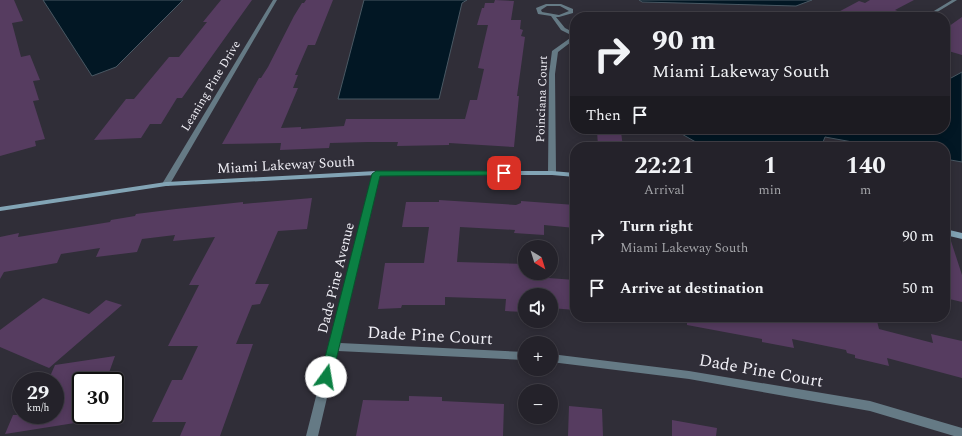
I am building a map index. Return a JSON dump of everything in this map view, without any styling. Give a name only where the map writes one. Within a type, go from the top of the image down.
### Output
[{"type":"street","name":"Leaning Pine Drive","points":[[166,184],[275,0]]},
{"type":"street","points":[[935,12],[955,0]]},
{"type":"street","name":"Poinciana Court","points":[[554,16],[569,14],[571,10],[566,6],[555,4],[546,5],[538,9],[540,13],[554,16],[563,29],[570,33]]},
{"type":"street","name":"Poinciana Court","points":[[552,173],[552,74],[555,51],[570,40]]},
{"type":"street","name":"Miami Lakeway South","points":[[0,208],[166,184],[376,174],[552,173],[570,175]]},
{"type":"street","name":"Dade Pine Avenue","points":[[312,436],[376,174]]},
{"type":"street","points":[[950,233],[962,236]]},
{"type":"street","name":"Dade Pine Court","points":[[333,347],[518,356]]},
{"type":"street","name":"Dade Pine Court","points":[[558,359],[689,375],[870,406],[962,433]]},
{"type":"water","points":[[43,0],[183,0],[116,67],[92,76]]},
{"type":"water","points":[[364,0],[467,0],[462,3],[439,99],[338,99]]},
{"type":"water","points":[[639,0],[812,0],[796,6],[642,2]]},
{"type":"water","points":[[962,72],[962,162],[950,160],[950,142],[852,142],[825,137],[823,142],[696,142],[682,134],[950,134],[951,78]]},
{"type":"building","points":[[0,0],[14,0],[23,21],[12,23],[21,57],[30,55],[40,80],[33,81],[39,100],[33,101],[45,139],[35,141],[36,146],[0,156]]},
{"type":"building","points":[[221,0],[252,0],[182,98],[177,98],[161,124],[150,124],[141,138],[94,140],[126,99],[134,99],[169,57],[179,57],[207,22],[203,22]]},
{"type":"building","points":[[306,0],[333,0],[315,45],[308,45],[295,75],[298,75],[293,88],[298,88],[281,128],[301,127],[301,129],[344,126],[346,119],[465,119],[470,100],[477,100],[484,69],[478,68],[488,25],[477,25],[482,8],[484,8],[485,3],[494,3],[495,0],[514,1],[511,20],[521,20],[520,29],[523,30],[521,36],[525,37],[517,96],[519,96],[514,147],[449,143],[449,145],[397,146],[398,142],[368,142],[330,143],[329,148],[280,150],[281,143],[222,144],[259,78],[261,78],[268,67],[294,16],[302,3]]},
{"type":"building","points":[[870,0],[914,0],[895,10],[900,12],[838,12],[859,1],[865,3]]},
{"type":"building","points":[[962,17],[962,55],[950,51],[950,25]]},
{"type":"building","points":[[597,134],[621,134],[622,142],[598,142]]},
{"type":"building","points":[[312,198],[307,229],[278,231],[255,284],[269,284],[260,304],[252,305],[236,344],[253,344],[220,436],[180,436],[186,422],[152,422],[172,380],[182,380],[198,346],[168,346],[199,285],[189,285],[215,237],[173,241],[175,235],[142,239],[137,252],[96,257],[100,248],[61,254],[57,263],[4,272],[0,279],[0,237],[19,233],[18,237],[110,222],[111,220],[135,216],[136,214],[176,209],[243,202],[243,204]]},
{"type":"building","points":[[439,200],[516,205],[521,203],[521,201],[570,205],[570,228],[544,225],[544,235],[514,233],[515,230],[460,227],[457,262],[518,264],[518,280],[570,280],[570,310],[558,309],[558,288],[518,288],[518,312],[505,311],[506,299],[445,297],[445,305],[402,305],[401,308],[378,309],[385,263],[424,263],[429,227],[402,227],[406,202],[439,202]]},
{"type":"building","points":[[950,238],[962,275],[962,302],[950,299]]},
{"type":"building","points":[[43,298],[89,314],[106,300],[122,305],[49,368],[0,347],[0,330]]},
{"type":"building","points":[[687,322],[877,322],[879,329],[933,343],[931,334],[962,341],[962,378],[887,358],[889,366],[855,358],[855,355],[847,353],[846,350],[792,339],[794,348],[762,342],[762,339],[687,325]]},
{"type":"building","points":[[115,356],[109,372],[72,372],[72,423],[5,434],[12,417],[12,424],[64,424],[64,372],[52,372],[55,365]]},
{"type":"building","points":[[409,396],[442,397],[442,401],[504,404],[503,436],[356,436],[363,400],[409,401]]},
{"type":"building","points":[[569,406],[602,409],[603,436],[568,436]]},
{"type":"building","points":[[672,420],[717,428],[716,436],[672,436]]},
{"type":"route","points":[[326,377],[376,174],[504,173]]}]
